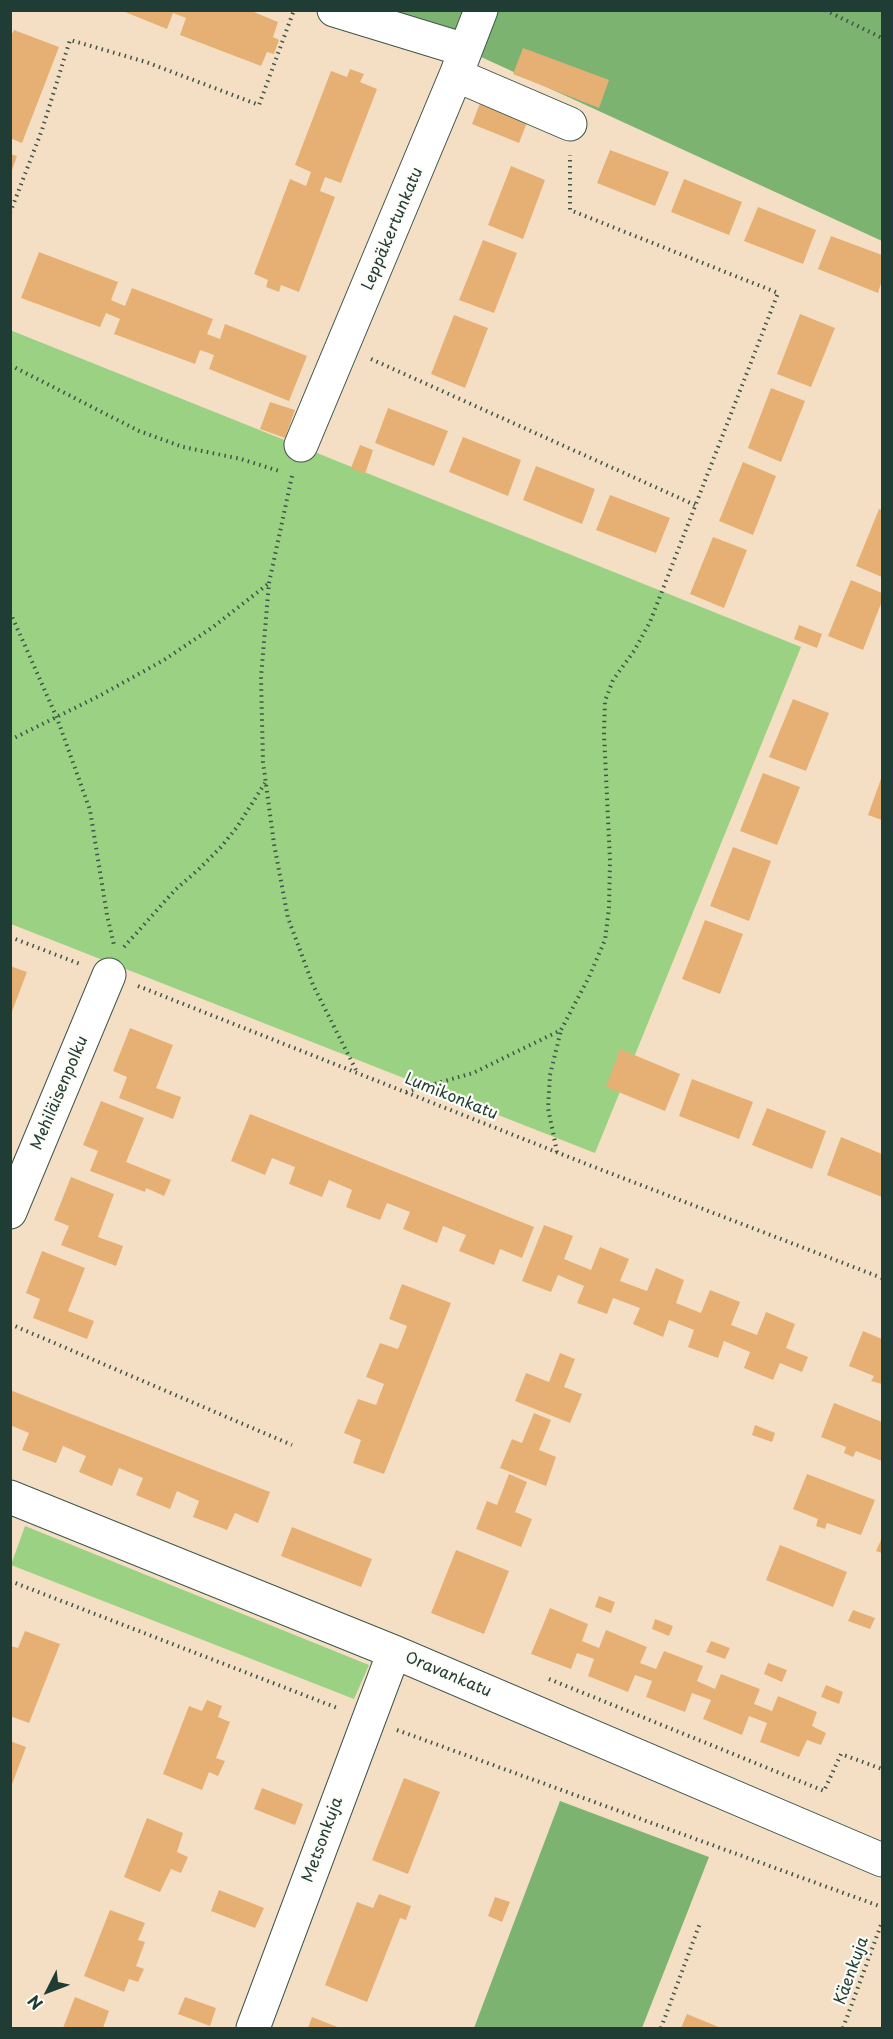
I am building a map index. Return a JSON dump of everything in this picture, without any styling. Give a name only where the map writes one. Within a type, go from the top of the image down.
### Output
[{"type":"street","points":[[334,10],[461,63],[570,124]]},
{"type":"street","name":"Leppäkertunkatu","points":[[301,445],[481,10]]},
{"type":"street","name":"Mehiläisenpolku","points":[[10,1212],[109,975]]},
{"type":"street","name":"Oravankatu","points":[[12,1502],[394,1652],[882,1860]]},
{"type":"street","name":"Metsonkuja","points":[[253,2028],[394,1652]]},
{"type":"path","points":[[10,213],[42,130],[70,40],[146,62],[259,105],[294,10]]},
{"type":"path","points":[[825,10],[882,38]]},
{"type":"path","points":[[557,1152],[548,1108],[550,1075],[561,1030],[589,977],[605,940],[610,861],[604,733],[605,701],[613,680],[634,651],[650,622],[778,293],[570,210],[570,124]]},
{"type":"path","points":[[343,346],[695,505]]},
{"type":"path","points":[[10,365],[139,431],[183,447],[241,459],[292,475],[269,583],[261,677],[263,762],[274,844],[288,918],[313,985],[358,1073]]},
{"type":"path","points":[[10,740],[164,660],[213,627],[269,583]]},
{"type":"path","points":[[10,612],[57,717],[90,810],[107,915],[117,955],[175,890],[221,847],[266,783]]},
{"type":"path","name":"Lumikonkatu","points":[[10,937],[882,1278]]},
{"type":"path","points":[[406,1092],[473,1073],[561,1030]]},
{"type":"path","points":[[10,1324],[292,1445]]},
{"type":"path","points":[[10,1581],[368,1720],[882,1907]]},
{"type":"path","points":[[546,1678],[824,1791],[841,1754],[882,1769]]},
{"type":"path","name":"Käenkuja","points":[[843,2028],[882,1922]]},
{"type":"path","points":[[661,2028],[700,1923]]},
{"type":"green space","points":[[334,11],[467,11],[452,46]]},
{"type":"green space","points":[[481,11],[882,11],[882,241],[479,56]]},
{"type":"green space","points":[[10,330],[801,647],[595,1153],[11,924]]},
{"type":"green space","points":[[25,1526],[369,1665],[354,1699],[11,1565]]},
{"type":"green space","points":[[560,1801],[709,1857],[642,2028],[474,2028]]},
{"type":"building","points":[[120,10],[249,10],[278,22],[273,37],[279,40],[274,54],[267,52],[261,66],[180,35],[186,18],[173,13],[167,29]]},
{"type":"building","points":[[14,30],[59,47],[22,143],[10,138],[10,38]]},
{"type":"building","points":[[523,48],[609,80],[599,108],[513,74]]},
{"type":"building","points":[[350,69],[364,74],[360,82],[377,89],[341,183],[325,177],[320,191],[335,197],[299,292],[281,285],[279,292],[266,287],[268,280],[254,274],[290,179],[306,186],[311,172],[295,165],[331,71],[347,77]]},
{"type":"building","points":[[482,98],[530,115],[519,143],[472,124]]},
{"type":"building","points":[[610,150],[669,172],[655,206],[597,183]]},
{"type":"building","points":[[10,154],[17,156],[11,173],[10,173]]},
{"type":"building","points":[[511,166],[545,180],[523,239],[488,225]]},
{"type":"building","points":[[684,179],[742,202],[729,235],[671,212]]},
{"type":"building","points":[[758,207],[816,230],[803,264],[744,241]]},
{"type":"building","points":[[831,236],[882,255],[882,280],[878,293],[818,269]]},
{"type":"building","points":[[483,240],[517,253],[494,313],[459,300]]},
{"type":"building","points":[[39,252],[118,282],[111,300],[125,306],[132,288],[213,319],[207,334],[220,339],[225,324],[307,356],[289,401],[209,369],[214,355],[200,350],[195,364],[114,334],[120,319],[106,313],[100,327],[21,298]]},
{"type":"building","points":[[800,314],[835,328],[811,387],[777,374]]},
{"type":"building","points":[[454,315],[488,328],[465,388],[431,374]]},
{"type":"building","points":[[771,388],[805,401],[781,462],[748,448]]},
{"type":"building","points":[[270,402],[295,410],[285,438],[260,429]]},
{"type":"building","points":[[388,408],[448,431],[434,466],[375,443]]},
{"type":"building","points":[[463,437],[521,460],[508,496],[449,472]]},
{"type":"building","points":[[360,445],[373,450],[365,474],[351,468]]},
{"type":"building","points":[[743,462],[776,476],[753,535],[719,521]]},
{"type":"building","points":[[536,466],[595,489],[582,524],[523,500]]},
{"type":"building","points":[[610,495],[670,518],[656,553],[596,530]]},
{"type":"building","points":[[879,509],[882,510],[882,577],[856,566]]},
{"type":"building","points":[[713,537],[747,550],[724,608],[690,594]]},
{"type":"building","points":[[851,580],[882,593],[882,601],[863,650],[828,636]]},
{"type":"building","points":[[799,625],[822,634],[817,648],[794,639]]},
{"type":"building","points":[[793,699],[829,713],[806,771],[769,757]]},
{"type":"building","points":[[763,773],[800,787],[777,845],[740,831]]},
{"type":"building","points":[[882,776],[882,820],[868,815]]},
{"type":"building","points":[[733,847],[771,861],[749,921],[710,906]]},
{"type":"building","points":[[705,920],[743,934],[720,994],[682,979]]},
{"type":"building","points":[[10,966],[27,972],[11,1014],[10,1014]]},
{"type":"building","points":[[130,1028],[173,1045],[156,1088],[181,1097],[173,1119],[119,1098],[127,1077],[113,1071]]},
{"type":"building","points":[[620,1049],[680,1074],[665,1111],[606,1087]]},
{"type":"building","points":[[692,1079],[753,1102],[739,1139],[679,1116]]},
{"type":"building","points":[[101,1101],[144,1118],[126,1162],[171,1180],[164,1196],[146,1188],[145,1192],[90,1171],[98,1151],[83,1145]]},
{"type":"building","points":[[767,1108],[826,1131],[812,1169],[752,1145]]},
{"type":"building","points":[[250,1114],[534,1227],[522,1258],[500,1249],[494,1265],[459,1251],[466,1235],[443,1226],[437,1243],[403,1229],[410,1212],[387,1203],[380,1220],[346,1207],[352,1190],[329,1180],[322,1197],[289,1184],[295,1167],[272,1158],[265,1175],[231,1161]]},
{"type":"building","points":[[841,1137],[882,1154],[882,1197],[827,1175]]},
{"type":"building","points":[[71,1177],[114,1194],[98,1237],[123,1246],[116,1266],[61,1245],[69,1226],[54,1220]]},
{"type":"building","points":[[544,1225],[573,1236],[564,1259],[591,1270],[600,1247],[629,1259],[620,1281],[647,1291],[656,1268],[684,1280],[676,1303],[701,1313],[710,1290],[740,1302],[731,1325],[757,1335],[766,1312],[795,1324],[786,1348],[808,1357],[802,1372],[780,1363],[773,1380],[744,1368],[750,1352],[724,1341],[718,1358],[688,1347],[694,1330],[669,1320],[663,1337],[633,1324],[640,1308],[613,1298],[607,1314],[577,1303],[584,1286],[558,1275],[551,1292],[522,1281]]},
{"type":"building","points":[[42,1251],[85,1268],[68,1311],[94,1321],[87,1339],[33,1318],[40,1299],[26,1293]]},
{"type":"building","points":[[402,1284],[451,1303],[384,1474],[353,1463],[361,1440],[344,1433],[358,1399],[376,1405],[384,1384],[366,1377],[380,1343],[398,1349],[407,1326],[389,1319]]},
{"type":"building","points":[[863,1331],[882,1339],[882,1384],[871,1381],[874,1376],[849,1366]]},
{"type":"building","points":[[560,1353],[575,1359],[564,1387],[582,1394],[570,1423],[515,1401],[526,1373],[549,1382]]},
{"type":"building","points":[[10,1390],[270,1492],[258,1523],[235,1513],[227,1530],[193,1517],[199,1501],[177,1491],[170,1509],[136,1495],[143,1478],[119,1468],[112,1486],[79,1472],[86,1456],[63,1446],[56,1463],[22,1450],[29,1433],[10,1425]]},
{"type":"building","points":[[834,1403],[882,1422],[882,1461],[856,1451],[853,1457],[844,1453],[846,1447],[821,1437]]},
{"type":"building","points":[[534,1413],[551,1420],[539,1450],[556,1457],[546,1486],[500,1468],[512,1439],[522,1443]]},
{"type":"building","points":[[755,1425],[775,1433],[772,1442],[752,1435]]},
{"type":"building","points":[[509,1474],[527,1482],[515,1512],[532,1519],[521,1547],[476,1529],[487,1501],[497,1505]]},
{"type":"building","points":[[807,1474],[875,1500],[861,1535],[827,1523],[825,1529],[816,1526],[818,1519],[793,1509]]},
{"type":"building","points":[[292,1527],[372,1559],[361,1587],[281,1556]]},
{"type":"building","points":[[882,1540],[882,1553],[876,1551]]},
{"type":"building","points":[[780,1545],[847,1572],[833,1607],[766,1580]]},
{"type":"building","points":[[456,1550],[509,1571],[484,1634],[431,1613]]},
{"type":"building","points":[[599,1596],[615,1602],[611,1613],[595,1607]]},
{"type":"building","points":[[550,1608],[588,1624],[582,1641],[599,1648],[606,1630],[647,1647],[640,1663],[656,1669],[664,1651],[703,1666],[697,1681],[715,1689],[721,1674],[760,1689],[754,1704],[772,1711],[778,1696],[817,1712],[812,1726],[826,1733],[821,1745],[807,1740],[799,1757],[760,1742],[767,1723],[749,1716],[742,1735],[703,1719],[711,1700],[692,1693],[685,1712],[646,1697],[652,1681],[635,1675],[628,1692],[588,1676],[594,1659],[577,1653],[571,1669],[531,1654]]},
{"type":"building","points":[[853,1610],[875,1618],[870,1629],[848,1621]]},
{"type":"building","points":[[655,1619],[673,1626],[669,1636],[652,1629]]},
{"type":"building","points":[[25,1631],[60,1644],[29,1723],[10,1716],[10,1648],[11,1646],[18,1648]]},
{"type":"building","points":[[711,1641],[730,1648],[725,1659],[706,1652]]},
{"type":"building","points":[[768,1663],[787,1670],[782,1682],[764,1674]]},
{"type":"building","points":[[826,1685],[843,1692],[839,1704],[821,1697]]},
{"type":"building","points":[[207,1700],[222,1706],[218,1717],[230,1722],[216,1758],[225,1761],[218,1776],[209,1772],[202,1790],[163,1774],[189,1706],[202,1711]]},
{"type":"building","points":[[10,1741],[26,1747],[11,1787],[10,1787]]},
{"type":"building","points":[[404,1778],[440,1792],[408,1874],[372,1860]]},
{"type":"building","points":[[262,1788],[303,1804],[295,1825],[254,1809]]},
{"type":"building","points":[[147,1818],[183,1833],[177,1852],[188,1857],[181,1873],[171,1869],[160,1892],[124,1877]]},
{"type":"building","points":[[219,1890],[264,1908],[255,1928],[211,1911]]},
{"type":"building","points":[[379,1894],[411,1906],[406,1920],[400,1918],[367,2002],[325,1985],[357,1902],[373,1908]]},
{"type":"building","points":[[495,1897],[510,1902],[502,1922],[488,1916]]},
{"type":"building","points":[[110,1910],[145,1923],[138,1940],[145,1942],[136,1966],[144,1969],[138,1982],[129,1979],[124,1992],[84,1976]]},
{"type":"building","points":[[75,1997],[109,2011],[103,2028],[63,2028]]},
{"type":"building","points":[[185,1997],[216,2008],[210,2026],[178,2014]]},
{"type":"building","points":[[687,2014],[721,2028],[681,2028]]},
{"type":"building","points":[[312,2017],[340,2028],[308,2028]]}]
